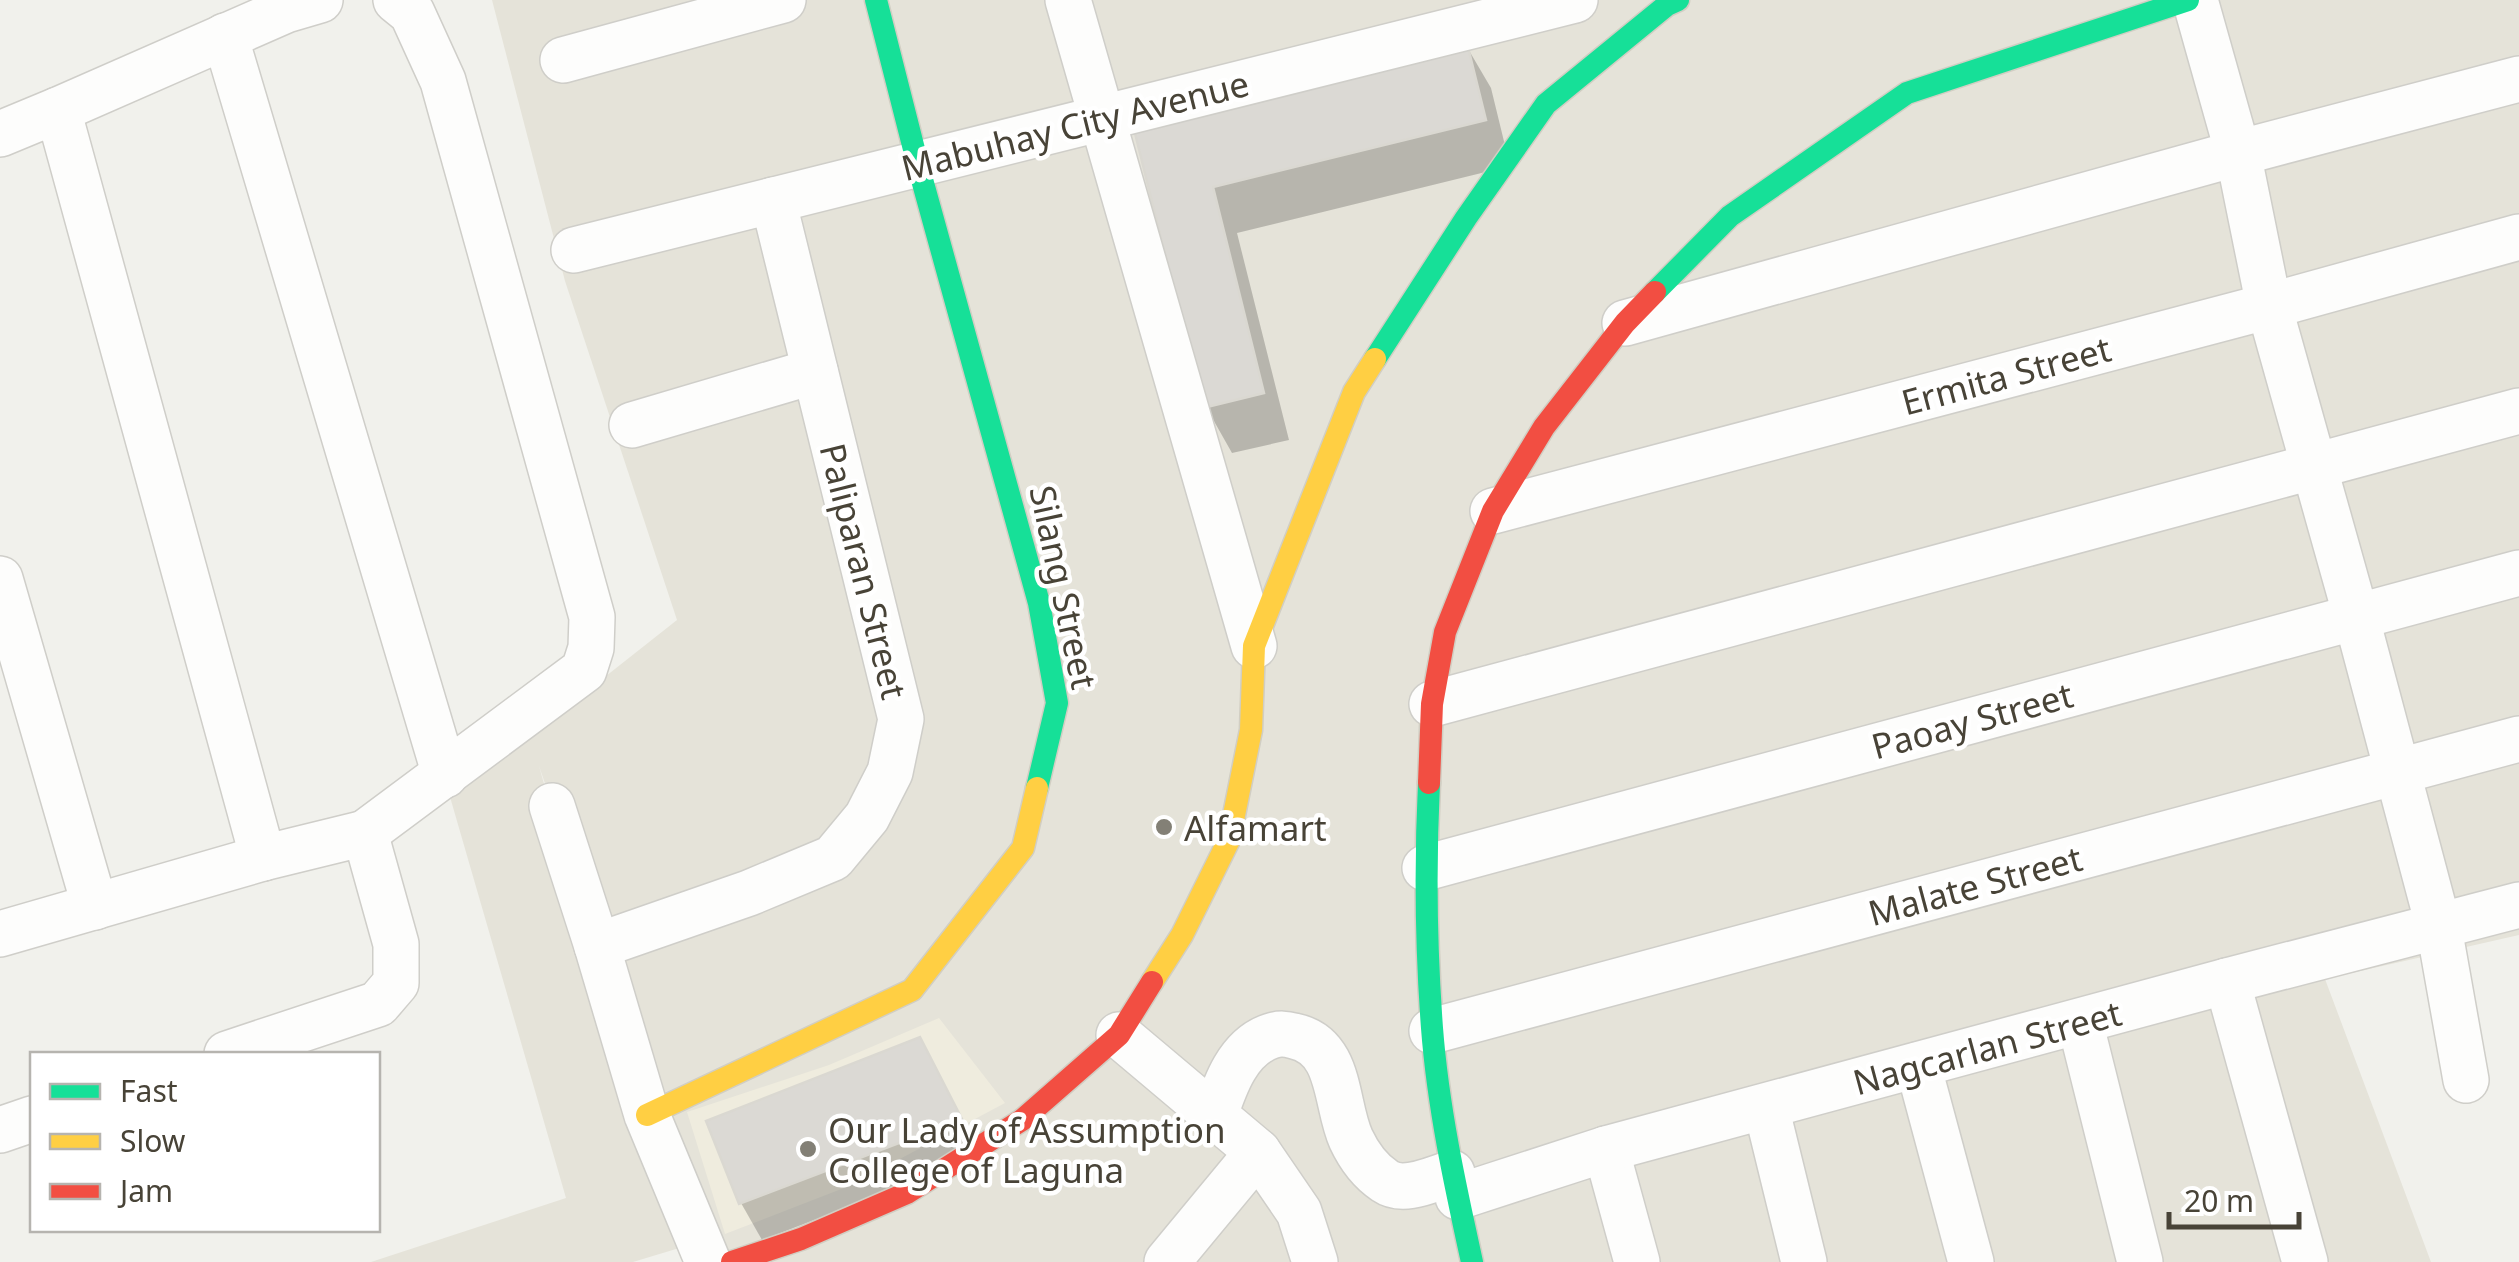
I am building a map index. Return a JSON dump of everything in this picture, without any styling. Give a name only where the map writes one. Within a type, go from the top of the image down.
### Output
[{"type":"street","points":[[0,134],[286,10],[320,0]]},
{"type":"street","points":[[0,934],[263,858],[365,833],[584,670],[591,648],[592,617],[443,81],[412,13],[396,0]]},
{"type":"street","points":[[562,60],[783,0]]},
{"type":"street","name":"Silang Street","points":[[647,1115],[912,990],[1023,848],[1057,704],[1039,604],[876,0]]},
{"type":"street","points":[[732,1262],[801,1239],[907,1193],[1022,1120],[1119,1035],[1182,935],[1229,840],[1252,730],[1254,646],[1068,0]]},
{"type":"street","name":"Mabuhay City Avenue","points":[[574,250],[1576,0]]},
{"type":"street","points":[[1254,646],[1354,392],[1466,218],[1546,104],[1666,5],[1678,0]]},
{"type":"street","points":[[1472,1262],[1455,1185],[1432,1031],[1425,868],[1432,704],[1444,632],[1492,511],[1544,427],[1625,323],[1730,216],[1907,93],[2192,0],[2238,153],[2269,306],[2439,928],[2466,1080]]},
{"type":"street","points":[[225,36],[444,774]]},
{"type":"street","points":[[1625,323],[2519,79]]},
{"type":"street","points":[[58,110],[263,858]]},
{"type":"street","name":"Paliparan Street","points":[[597,946],[748,893],[833,858],[867,817],[890,772],[901,719],[773,200]]},
{"type":"street","name":"Ermita Street","points":[[1492,511],[2519,237]]},
{"type":"street","points":[[632,425],[815,372]]},
{"type":"street","points":[[1432,704],[2519,411]]},
{"type":"street","name":"Paoay Street","points":[[1425,868],[2519,573]]},
{"type":"street","points":[[0,579],[95,906]]},
{"type":"street","name":"Malate Street","points":[[1432,1031],[2519,739]]},
{"type":"street","points":[[552,806],[647,1115],[708,1262]]},
{"type":"street","points":[[233,1052],[378,1004],[396,983],[396,944],[365,833]]},
{"type":"street","name":"Nagcarlan Street","points":[[1215,1115],[1242,1057],[1265,1038],[1280,1034],[1300,1037],[1318,1047],[1334,1072],[1351,1138],[1367,1164],[1387,1184],[1455,1185],[1606,1149],[2519,905]]},
{"type":"street","points":[[2227,981],[2305,1262]]},
{"type":"street","points":[[2080,1022],[2140,1262]]},
{"type":"street","points":[[1119,1035],[1258,1152],[1299,1212],[1316,1262]]},
{"type":"street","points":[[1918,1065],[1971,1262]]},
{"type":"street","points":[[1766,1106],[1804,1262]]},
{"type":"street","points":[[0,1130],[30,1120]]},
{"type":"street","points":[[1606,1149],[1637,1262]]},
{"type":"street","points":[[1167,1262],[1258,1152]]},
{"type":"shaded area","points":[[492,0],[2519,0],[2519,935],[2325,979],[2431,1262],[718,1262],[600,945],[539,766],[658,1188],[686,1246],[633,1262],[371,1262],[566,1198],[448,790],[530,736],[677,620],[565,281]]},
{"type":"shaded area","name":"Our Lady of Assumption College of Laguna","points":[[939,1018],[1005,1103],[849,1186],[725,1234],[687,1112],[829,1065]]},
{"type":"building","points":[[1466,39],[1486,120],[1213,187],[1264,393],[1203,408],[1132,121]]},
{"type":"building","name":"Our Lady of Assumption College of Laguna","points":[[920,1037],[962,1119],[739,1204],[706,1121]]},
{"type":"traffic: fast","points":[[876,0],[1039,603],[1057,703],[1037,788]]},
{"type":"traffic: fast","points":[[1375,359],[1546,104],[1678,0]]},
{"type":"traffic: fast","points":[[1655,292],[1730,216],[1907,93],[2188,0]]},
{"type":"traffic: fast","points":[[1429,783],[1427,906],[1432,1028],[1453,1175],[1472,1262]]},
{"type":"traffic: slow","points":[[1152,982],[1182,935],[1229,840],[1251,730],[1254,646],[1354,392],[1375,359]]},
{"type":"traffic: slow","points":[[647,1115],[912,990],[1023,848],[1037,788]]},
{"type":"traffic: jam","points":[[1429,783],[1432,704],[1445,632],[1493,511],[1544,427],[1625,323],[1655,292]]},
{"type":"traffic: jam","points":[[732,1262],[801,1239],[907,1193],[1022,1120],[1119,1035],[1152,982]]},
{"type":"place","name":"Alfamart","points":[[1164,827]]},
{"type":"place","name":"Our Lady of Assumption College of Laguna","points":[[808,1149]]}]
